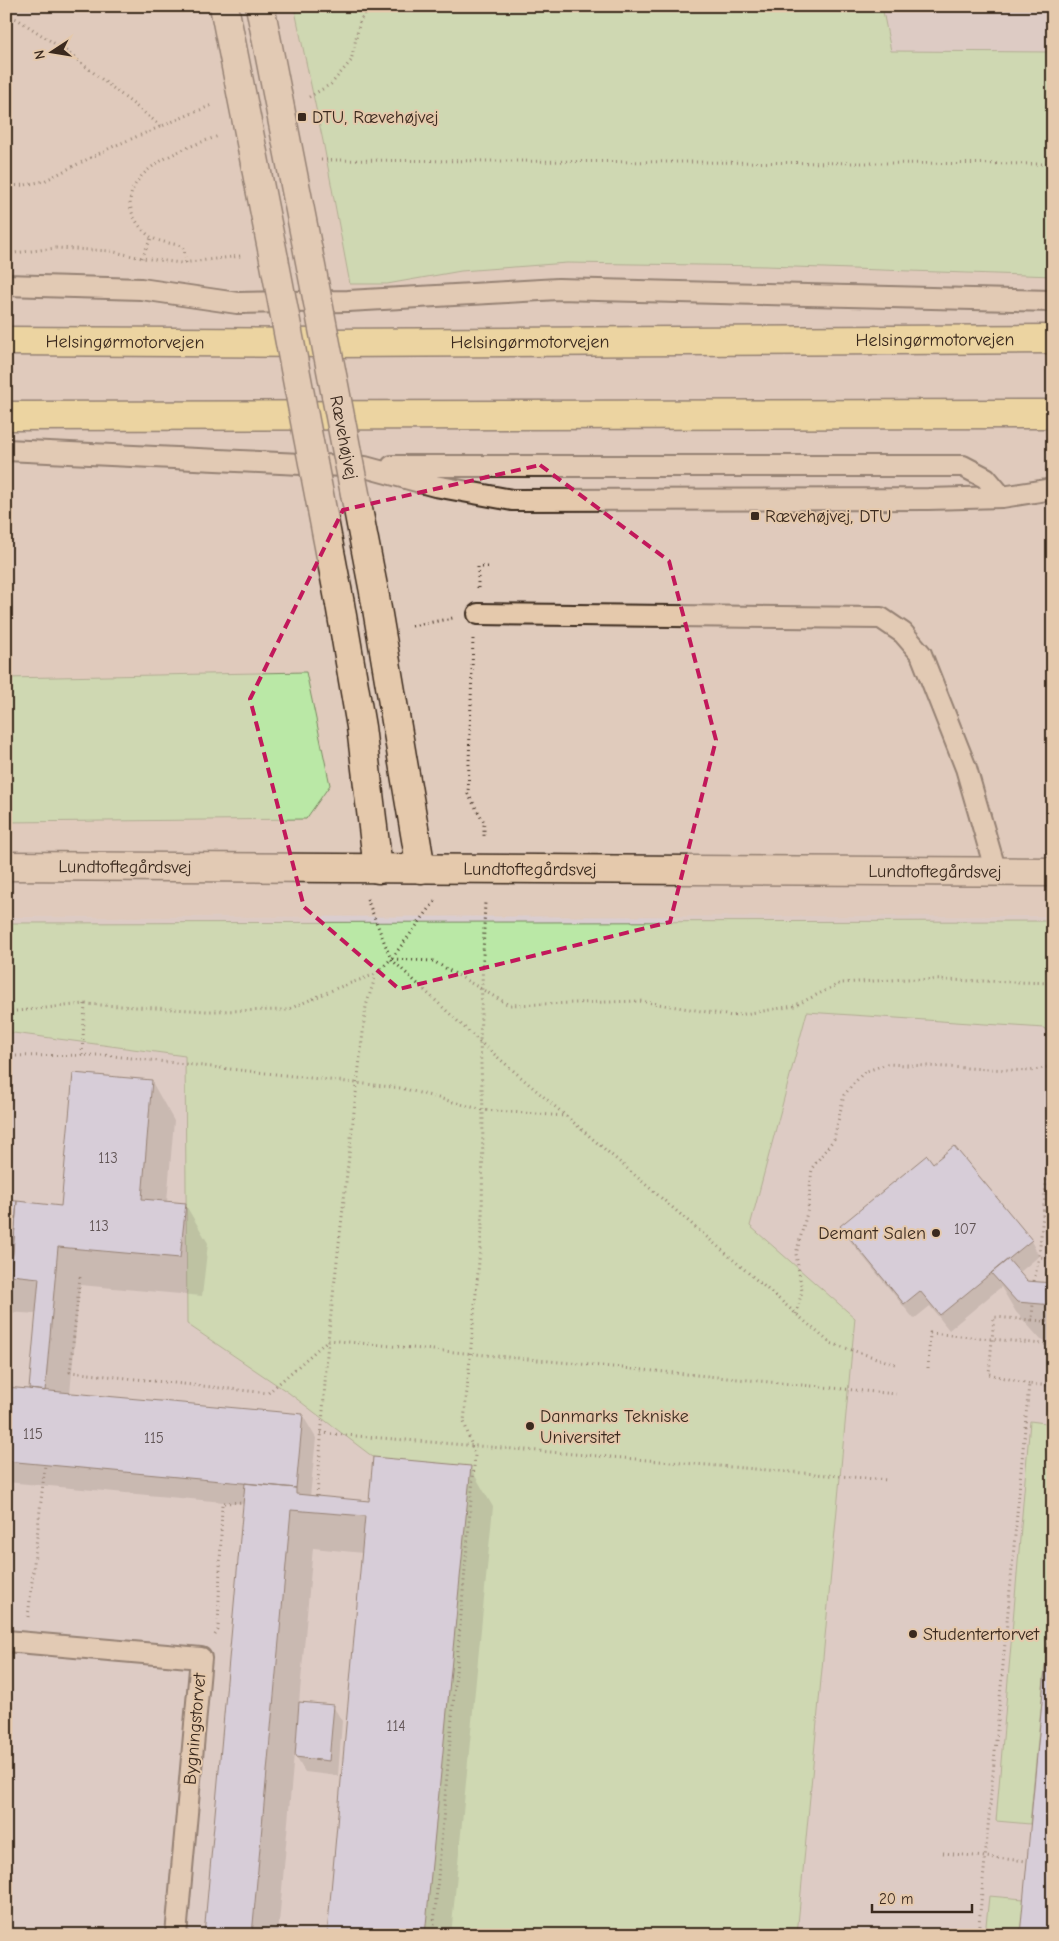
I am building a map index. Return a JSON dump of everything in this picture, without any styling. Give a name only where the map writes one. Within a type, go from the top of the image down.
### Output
[{"type":"highway","name":"Helsingørmotorvejen","points":[[6,341],[330,343],[1053,339]]},
{"type":"highway","points":[[6,416],[1053,414]]},
{"type":"street","name":"Rævehøjvej","points":[[224,6],[340,604],[361,727],[378,869]]},
{"type":"street","name":"Rævehøjvej","points":[[260,6],[375,597],[421,869]]},
{"type":"street","name":"Lundtoftegårdsvej","points":[[6,866],[1053,872]]},
{"type":"lane","points":[[6,284],[141,289],[237,303],[348,301],[558,288],[1053,301]]},
{"type":"lane","points":[[6,450],[366,466],[963,466],[986,478],[1002,497]]},
{"type":"lane","points":[[366,466],[435,486],[512,500],[928,499],[1002,497],[1053,489]]},
{"type":"lane","points":[[478,614],[881,618],[903,633],[921,654],[966,768],[996,872]]},
{"type":"lane","name":"Bygningstorvet","points":[[16,1642],[201,1658],[176,1935]]},
{"type":"path","points":[[280,106],[298,103],[331,84],[351,62],[360,20],[373,6]]},
{"type":"path","points":[[6,14],[17,19],[66,51],[161,126]]},
{"type":"path","points":[[6,186],[44,181],[112,147],[212,105],[214,112]]},
{"type":"path","points":[[217,128],[219,136]]},
{"type":"path","points":[[186,263],[184,249],[181,246],[151,238],[132,214],[129,203],[133,185],[151,168],[186,146],[219,136],[250,137]]},
{"type":"path","points":[[289,153],[318,160],[1053,164]]},
{"type":"path","points":[[142,258],[151,238]]},
{"type":"path","points":[[6,254],[56,248],[110,251],[142,258],[186,263],[224,258]]},
{"type":"path","points":[[414,625],[478,614]]},
{"type":"path","points":[[433,1935],[475,1455],[464,1422],[482,1229],[483,1110],[480,1042],[485,869],[484,822],[468,794],[473,637]]},
{"type":"path","points":[[378,869],[366,898],[391,959],[480,1042],[830,1343],[898,1366]]},
{"type":"path","points":[[6,1012],[84,1004],[207,1011],[287,1010],[337,988],[376,974],[391,959],[436,899],[421,869]]},
{"type":"path","points":[[391,959],[433,961],[509,1005],[640,1001],[732,1016],[794,1006],[841,983],[908,979],[1053,983]]},
{"type":"path","points":[[317,1496],[328,1340],[366,1006],[376,974]]},
{"type":"path","points":[[82,1055],[84,1004]]},
{"type":"path","points":[[6,1056],[104,1055],[401,1088],[483,1110],[565,1116]]},
{"type":"path","points":[[796,1314],[802,1291],[796,1254],[808,1209],[812,1168],[834,1139],[844,1095],[864,1072],[887,1064],[1030,1071],[1053,1066]]},
{"type":"path","points":[[1034,1282],[1039,1257],[1053,1110]]},
{"type":"path","points":[[1039,1257],[1053,1258]]},
{"type":"path","points":[[80,1277],[70,1372],[268,1393],[328,1340],[896,1394]]},
{"type":"path","points":[[1032,1303],[1032,1320]]},
{"type":"path","points":[[1053,1322],[994,1317],[989,1374],[1029,1384],[1053,1386]]},
{"type":"path","points":[[928,1368],[930,1334],[1053,1345]]},
{"type":"path","points":[[978,1935],[1029,1384]]},
{"type":"path","points":[[322,1433],[888,1480]]},
{"type":"path","points":[[16,1642],[45,1464]]},
{"type":"path","points":[[201,1658],[218,1630],[222,1503],[244,1502]]},
{"type":"path","points":[[943,1853],[1028,1861]]},
{"type":"highlighted area","points":[[540,465],[669,561],[716,740],[670,922],[399,989],[304,907],[250,699],[343,510]]},
{"type":"shaded area","points":[[882,6],[1053,6],[1053,52],[890,51]]},
{"type":"shaded area","name":"Danmarks Tekniske Universitet","points":[[1053,916],[1053,1935],[6,1935],[6,917]]},
{"type":"green space","points":[[294,6],[882,6],[891,51],[1053,52],[1053,276],[766,266],[567,263],[461,271],[387,284],[350,284],[323,141]]},
{"type":"green space","points":[[306,672],[330,785],[306,819],[6,822],[6,678]]},
{"type":"green space","points":[[1053,921],[1053,1039],[1044,1028],[807,1012],[750,1226],[855,1318],[797,1935],[425,1935],[373,1457],[289,1393],[187,1324],[185,1056],[6,1032],[6,923]]},
{"type":"green space","points":[[1030,1421],[1053,1424],[1053,1585],[1030,1824],[996,1821]]},
{"type":"green space","points":[[989,1896],[1024,1899],[1020,1935],[985,1935]]},
{"type":"building","points":[[73,1073],[152,1080],[142,1199],[186,1203],[180,1258],[58,1247],[45,1391],[29,1389],[39,1278],[11,1275],[17,1201],[61,1206]]},
{"type":"building","name":"Demant Salen","points":[[954,1146],[1032,1240],[940,1315],[920,1291],[904,1304],[840,1226],[927,1155],[933,1163]]},
{"type":"building","points":[[6,1200],[17,1201],[11,1275],[6,1275]]},
{"type":"building","points":[[1008,1259],[1027,1281],[1053,1283],[1053,1305],[1017,1302],[991,1273]]},
{"type":"building","points":[[6,1387],[303,1414],[296,1488],[6,1461]]},
{"type":"building","points":[[373,1457],[471,1466],[425,1935],[327,1935],[365,1516],[291,1510],[252,1935],[204,1935],[245,1483],[296,1488],[296,1494],[369,1501]]},
{"type":"building","points":[[1053,1585],[1053,1935],[1020,1935],[1027,1861]]},
{"type":"building","points":[[299,1702],[334,1705],[329,1761],[295,1757]]},
{"type":"place","name":"DTU, Rævehøjvej","points":[[302,117]]},
{"type":"place","name":"Rævehøjvej, DTU","points":[[755,516]]},
{"type":"place","name":"Demant Salen","points":[[936,1233]]},
{"type":"place","name":"Danmarks Tekniske Universitet","points":[[530,1426]]},
{"type":"place","name":"Studentertorvet","points":[[913,1634]]}]
